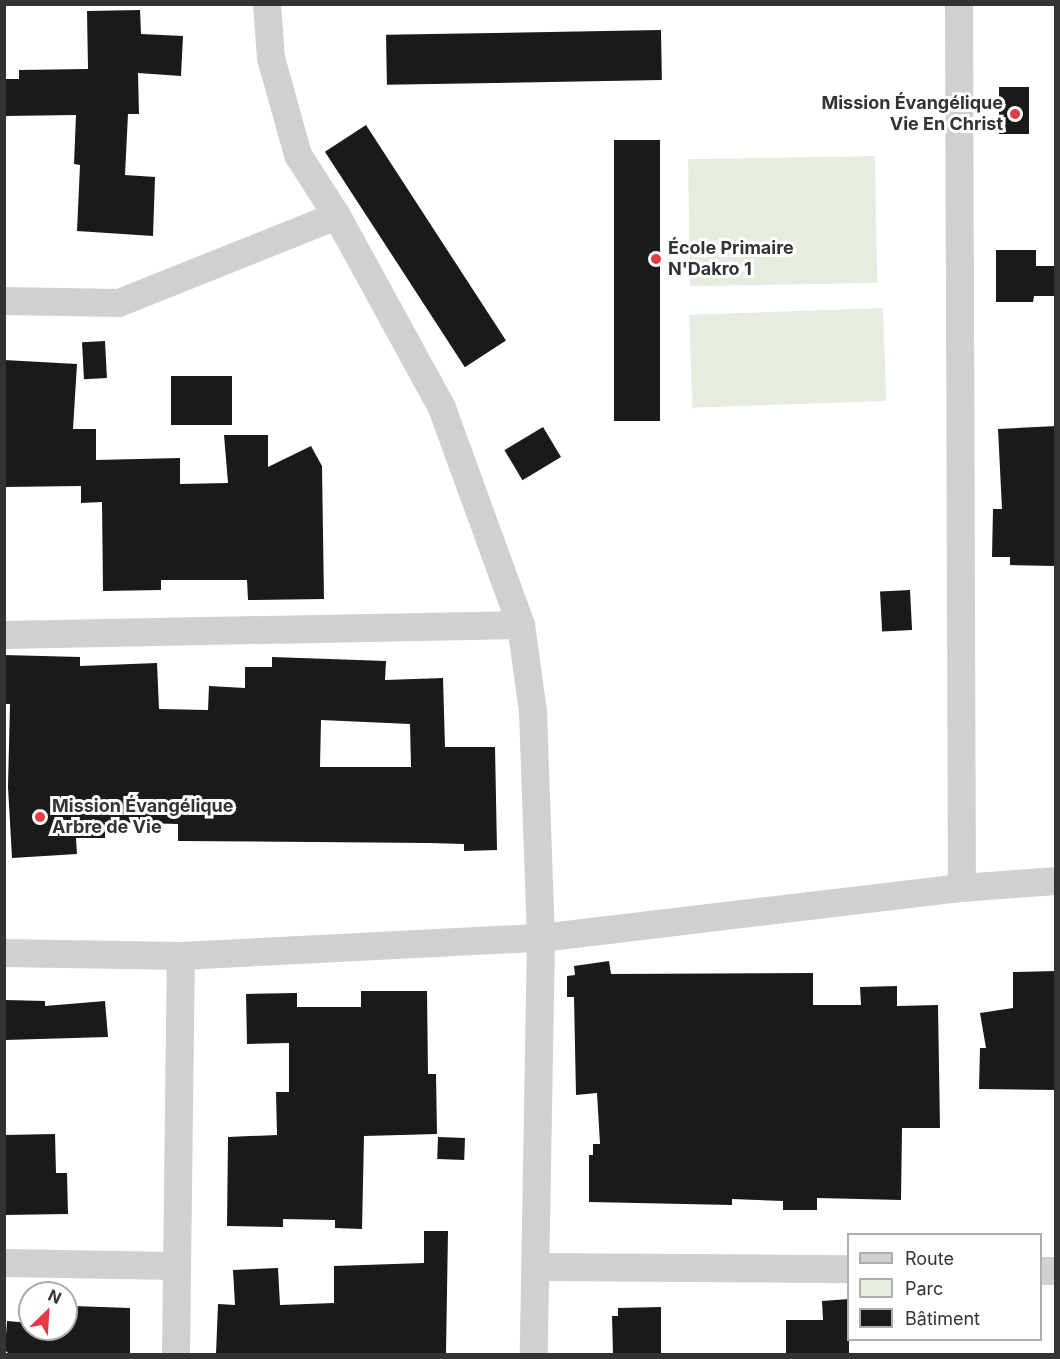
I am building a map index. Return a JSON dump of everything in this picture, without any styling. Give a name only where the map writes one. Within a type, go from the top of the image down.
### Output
[{"type":"street","points":[[267,4],[271,58],[298,155],[337,216],[442,408],[521,625],[533,711],[541,938],[534,1354]]},
{"type":"street","points":[[959,4],[962,888]]},
{"type":"street","points":[[4,301],[119,303],[337,216]]},
{"type":"street","points":[[4,635],[521,625]]},
{"type":"street","points":[[4,953],[181,956],[541,938],[962,888],[1056,881]]},
{"type":"street","points":[[176,1354],[181,956]]},
{"type":"street","points":[[4,1263],[176,1266]]},
{"type":"street","points":[[536,1267],[847,1269]]},
{"type":"green space","points":[[875,156],[877,283],[690,286],[688,159]]},
{"type":"green space","points":[[883,308],[886,401],[692,408],[689,315]]},
{"type":"building","points":[[140,10],[141,34],[183,36],[181,76],[138,73],[139,114],[128,114],[125,175],[155,177],[153,236],[77,231],[80,165],[74,164],[76,115],[4,116],[4,79],[19,79],[19,70],[88,69],[87,11]]},
{"type":"building","points":[[661,30],[662,80],[387,85],[386,35]]},
{"type":"building","points":[[999,87],[1029,87],[1029,134],[999,134]]},
{"type":"building","points":[[366,125],[506,341],[465,367],[325,152]]},
{"type":"building","points":[[614,140],[660,140],[660,421],[614,421]]},
{"type":"building","points":[[996,250],[1036,250],[1036,266],[1056,266],[1056,296],[1034,296],[1033,302],[996,302]]},
{"type":"building","points":[[105,341],[107,378],[84,379],[82,342]]},
{"type":"building","points":[[4,360],[77,364],[73,429],[96,429],[96,460],[180,458],[180,484],[228,483],[224,435],[268,435],[268,467],[311,446],[322,466],[324,599],[248,600],[247,580],[161,580],[161,590],[103,591],[102,502],[81,503],[81,486],[4,487]]},
{"type":"building","points":[[171,376],[232,376],[232,425],[171,425]]},
{"type":"building","points":[[1056,426],[1056,566],[1010,565],[1010,557],[992,557],[993,509],[1002,509],[998,429]]},
{"type":"building","points":[[543,427],[561,457],[522,480],[504,450]]},
{"type":"building","points":[[910,590],[912,630],[882,632],[880,592]]},
{"type":"building","points":[[4,655],[80,657],[80,666],[157,663],[159,709],[208,710],[209,686],[245,688],[245,667],[272,667],[272,657],[386,661],[385,680],[443,678],[445,747],[495,747],[497,850],[464,851],[464,844],[429,843],[178,841],[178,824],[105,822],[105,838],[76,838],[77,854],[12,858],[8,787],[10,704],[4,704]],"holes":[[[321,720],[410,724],[411,767],[320,767]]]},
{"type":"building","points":[[609,961],[611,974],[813,973],[813,1005],[861,1005],[860,987],[897,986],[897,1006],[938,1005],[940,1128],[902,1128],[901,1200],[817,1198],[817,1210],[783,1210],[783,1201],[732,1199],[732,1205],[589,1202],[589,1155],[593,1155],[593,1144],[600,1144],[597,1093],[576,1095],[574,997],[567,997],[567,976],[575,975],[574,966]]},
{"type":"building","points":[[1056,971],[1056,1090],[979,1089],[980,1048],[986,1048],[980,1013],[1013,1008],[1013,972]]},
{"type":"building","points":[[361,991],[427,991],[428,1074],[436,1074],[437,1134],[364,1136],[362,1229],[335,1228],[335,1220],[283,1219],[283,1227],[227,1226],[228,1137],[277,1135],[276,1092],[289,1092],[289,1043],[247,1044],[246,994],[297,993],[297,1007],[361,1007]]},
{"type":"building","points":[[5,1000],[45,1001],[45,1006],[105,1001],[108,1037],[5,1040]]},
{"type":"building","points":[[55,1134],[56,1173],[67,1173],[68,1214],[4,1215],[4,1135]]},
{"type":"building","points":[[438,1137],[465,1138],[464,1160],[437,1159]]},
{"type":"building","points":[[424,1231],[448,1231],[446,1354],[216,1354],[218,1304],[235,1305],[233,1270],[278,1268],[280,1305],[334,1303],[334,1266],[424,1263]]},
{"type":"building","points":[[847,1299],[849,1354],[786,1354],[786,1320],[823,1320],[822,1301]]},
{"type":"building","points":[[78,1306],[130,1308],[130,1354],[9,1354],[5,1350],[7,1321],[18,1322],[18,1341],[78,1341]]},
{"type":"building","points":[[661,1307],[661,1354],[613,1354],[612,1316],[618,1316],[618,1308]]},
{"type":"place","name":"Mission Évangélique Vie En Christ","points":[[1015,114]]},
{"type":"place","name":"École Primaire N'Dakro 1","points":[[656,259]]},
{"type":"place","name":"Mission Évangélique Arbre de Vie","points":[[40,817]]}]
